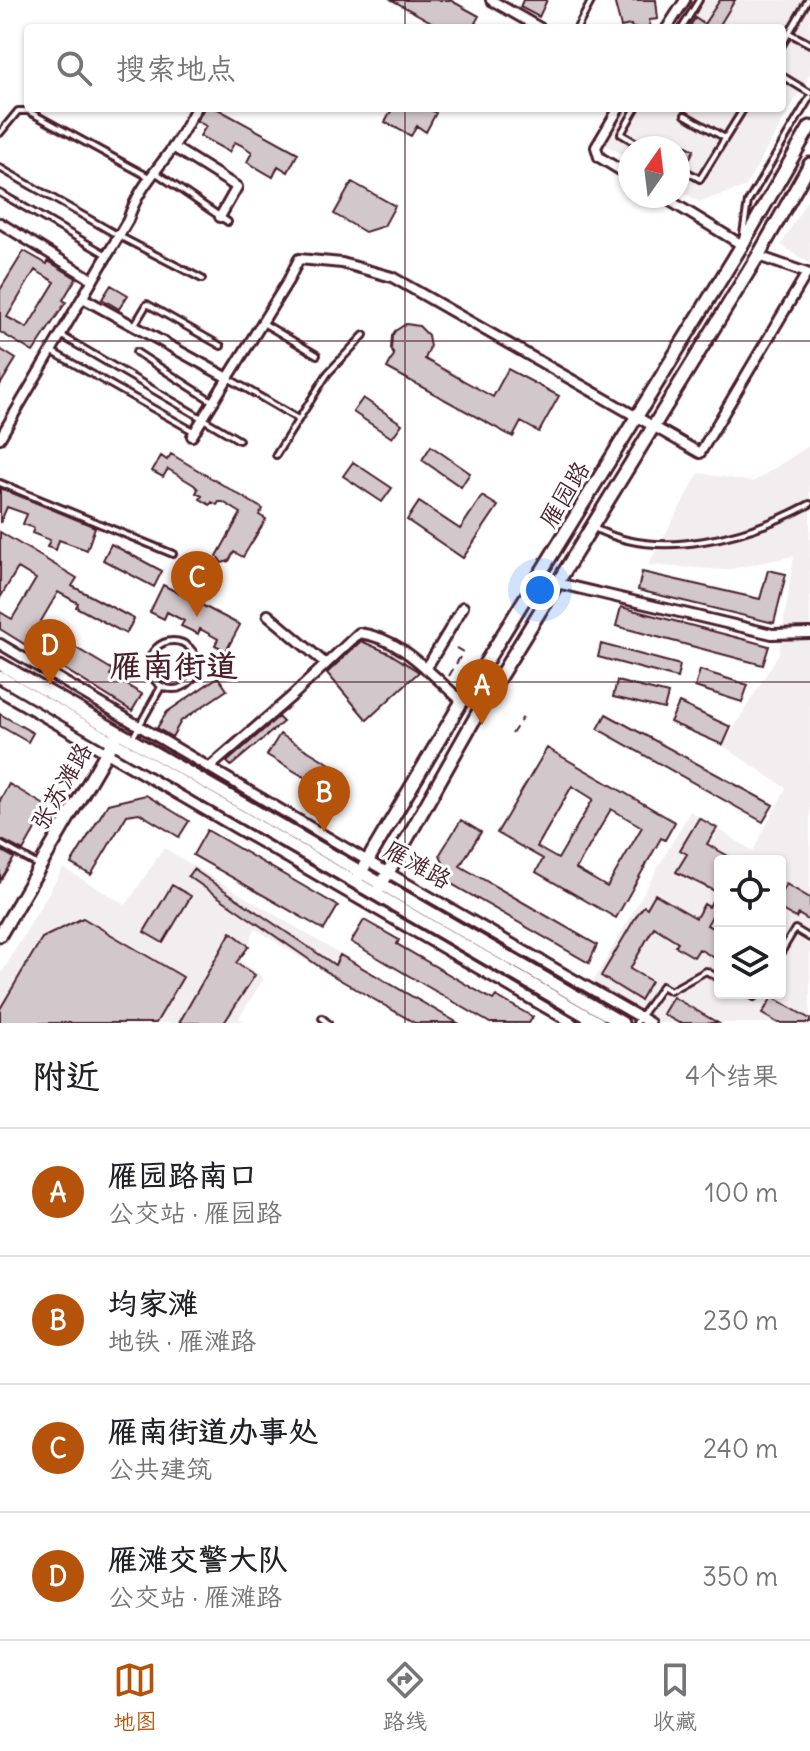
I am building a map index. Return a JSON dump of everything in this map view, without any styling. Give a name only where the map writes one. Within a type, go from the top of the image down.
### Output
[{"type":"main road","name":"雁园路","points":[[357,877],[742,245],[810,127]]},
{"type":"main road","name":"雁园路","points":[[379,890],[480,709],[758,256],[810,164]]},
{"type":"main road","points":[[742,245],[758,256]]},
{"type":"main road","name":"雁滩路","points":[[0,664],[112,742],[132,740],[599,1023]]},
{"type":"main road","name":"雁滩路","points":[[0,677],[357,877]]},
{"type":"main road","name":"张苏滩路","points":[[0,935],[112,742]]},
{"type":"main road","name":"雁滩路","points":[[379,890],[622,1023]]},
{"type":"street","points":[[491,0],[533,24]]},
{"type":"street","points":[[670,24],[685,0]]},
{"type":"street","points":[[0,438],[119,236],[133,203],[194,112]]},
{"type":"street","points":[[617,112],[596,147],[599,157],[618,169]]},
{"type":"street","points":[[173,147],[237,187],[224,219]]},
{"type":"street","points":[[682,208],[742,245]]},
{"type":"street","points":[[0,223],[93,280]]},
{"type":"street","points":[[194,434],[299,259],[342,263],[392,277],[700,453],[807,273],[758,256]]},
{"type":"street","points":[[83,298],[228,378]]},
{"type":"street","points":[[557,583],[772,634],[810,633]]},
{"type":"street","points":[[426,669],[463,607]]},
{"type":"street","points":[[268,615],[326,664]]},
{"type":"street","points":[[210,767],[359,633],[374,635],[417,658],[462,701]]},
{"type":"street","name":"雁滩路","points":[[0,644],[642,1021]]},
{"type":"street","name":"雁滩路","points":[[0,691],[112,742],[347,894],[572,1023]]},
{"type":"street","points":[[112,742],[125,718]]},
{"type":"street","points":[[347,894],[357,877]]},
{"type":"lane","points":[[579,24],[592,0]]},
{"type":"lane","points":[[684,24],[699,0]]},
{"type":"lane","points":[[786,38],[808,0]]},
{"type":"lane","points":[[789,33],[810,44]]},
{"type":"lane","points":[[742,245],[748,202],[810,95],[786,79]]},
{"type":"lane","points":[[0,133],[18,111],[24,111]]},
{"type":"lane","points":[[30,112],[151,174],[224,219]]},
{"type":"lane","points":[[624,136],[621,134],[634,112]]},
{"type":"lane","points":[[690,174],[700,179],[741,112]]},
{"type":"lane","points":[[685,115],[725,138]]},
{"type":"lane","points":[[0,168],[202,279]]},
{"type":"lane","points":[[0,193],[107,255]]},
{"type":"lane","points":[[135,325],[147,304],[221,346]]},
{"type":"lane","points":[[263,323],[317,355]]},
{"type":"lane","points":[[61,335],[239,440]]},
{"type":"lane","points":[[276,455],[328,373],[364,335]]},
{"type":"lane","points":[[51,351],[194,434]]},
{"type":"lane","points":[[136,352],[214,402]]},
{"type":"lane","points":[[228,378],[298,419]]},
{"type":"lane","points":[[0,483],[173,554]]},
{"type":"lane","points":[[592,527],[610,536],[643,543],[688,543],[738,534],[810,504]]},
{"type":"lane","points":[[166,642],[184,643],[196,658],[195,676],[180,688],[161,687],[149,672],[151,654],[166,642]]},
{"type":"lane","points":[[132,740],[161,687]]},
{"type":"lane","points":[[0,844],[40,867]]},
{"type":"lane","points":[[786,944],[795,929],[810,938]]},
{"type":"lane","points":[[642,1021],[662,986],[670,991],[706,971],[714,976]]},
{"type":"lane","points":[[322,1018],[328,1023]]},
{"type":"path","points":[[443,640],[463,652],[446,680]]},
{"type":"path","points":[[512,734],[523,717]]},
{"type":"shaded area","points":[[690,0],[810,0],[810,74],[745,187],[699,202],[690,196],[690,136],[618,136],[618,152],[606,145],[625,112],[786,112],[786,24],[676,24]]},
{"type":"shaded area","points":[[810,195],[810,264],[781,245]]},
{"type":"shaded area","points":[[810,445],[810,1023],[658,1023],[592,984],[690,811],[753,851],[786,788],[723,746],[779,653],[794,556],[726,570],[648,565],[699,473],[753,482]]},
{"type":"shaded area","points":[[164,848],[340,954],[326,973],[255,929],[241,961],[264,978],[239,1018],[246,1023],[0,1023],[0,976],[63,868],[126,905]]},
{"type":"building","points":[[392,0],[450,0],[479,16],[477,24],[435,24]]},
{"type":"building","points":[[523,0],[547,0],[539,17],[520,7]]},
{"type":"building","points":[[614,0],[656,0],[658,19],[649,20],[650,24],[620,24]]},
{"type":"building","points":[[720,0],[735,0],[720,24],[704,24]]},
{"type":"building","points":[[202,112],[223,112],[298,153],[288,172],[278,166],[273,177],[247,162],[252,152],[243,146],[235,142],[229,152],[200,136],[206,126],[197,121]]},
{"type":"building","points":[[391,112],[436,113],[426,132],[417,126],[411,136],[385,122]]},
{"type":"building","points":[[352,182],[395,206],[384,226],[365,232],[334,214]]},
{"type":"building","points":[[24,251],[76,278],[63,300],[66,302],[33,352],[0,332],[0,290]],"holes":[[[35,270],[55,282],[27,328],[7,317]]]},
{"type":"building","points":[[111,285],[128,295],[119,309],[102,299]]},
{"type":"building","points":[[406,324],[419,326],[428,335],[430,347],[425,359],[493,397],[508,369],[559,396],[539,432],[521,422],[513,437],[387,368],[394,355],[392,336]]},
{"type":"building","points":[[0,349],[16,359],[0,385]]},
{"type":"building","points":[[363,398],[402,424],[392,438],[353,412]]},
{"type":"building","points":[[431,446],[470,473],[461,487],[422,460]]},
{"type":"building","points":[[171,454],[263,509],[259,515],[266,519],[243,557],[234,552],[229,561],[222,563],[217,556],[241,513],[223,502],[217,505],[212,502],[210,505],[200,499],[202,496],[196,493],[198,489],[194,485],[168,469],[163,477],[152,471],[161,456],[167,460]]},
{"type":"building","points":[[353,462],[392,488],[382,502],[343,476]]},
{"type":"building","points":[[0,488],[95,527],[87,550],[59,540],[56,550],[47,547],[50,540],[32,533],[34,528],[23,524],[27,514],[7,507],[0,523]]},
{"type":"building","points":[[482,496],[498,506],[463,558],[407,520],[419,502],[460,529]]},
{"type":"building","points":[[0,532],[77,578],[72,586],[134,619],[126,634],[76,607],[78,603],[58,592],[34,633],[47,640],[51,633],[113,670],[110,675],[142,694],[132,711],[0,629],[0,612],[12,619],[36,579],[18,568],[0,598]]},
{"type":"building","points":[[111,544],[162,571],[154,587],[103,560]]},
{"type":"building","points":[[768,570],[786,574],[774,623],[638,590],[642,572],[760,599]]},
{"type":"building","points":[[163,585],[240,625],[226,651],[215,645],[218,639],[200,629],[198,634],[181,626],[184,621],[167,612],[164,619],[150,612]]},
{"type":"building","points":[[621,607],[769,646],[763,665],[616,626]]},
{"type":"building","points":[[361,641],[389,653],[419,672],[367,720],[327,673]]},
{"type":"building","points":[[601,644],[680,665],[677,678],[598,657]]},
{"type":"building","points":[[700,670],[748,685],[742,702],[695,687]]},
{"type":"building","points":[[218,677],[227,690],[181,721],[172,737],[157,728],[167,712]]},
{"type":"building","points":[[617,681],[668,694],[664,709],[613,697]]},
{"type":"building","points":[[679,703],[731,727],[723,745],[670,722]]},
{"type":"building","points":[[0,714],[33,733],[28,742],[0,726]]},
{"type":"building","points":[[606,714],[773,805],[763,822],[598,729]]},
{"type":"building","points":[[278,717],[283,722],[231,766],[227,762]]},
{"type":"building","points":[[280,734],[345,773],[333,794],[267,755]]},
{"type":"building","points":[[547,748],[675,822],[665,840],[661,838],[616,918],[536,872],[543,859],[497,833]],"holes":[[[572,786],[593,799],[558,859],[537,847]],[[611,809],[642,827],[607,887],[576,869]]]},
{"type":"building","points":[[9,784],[48,807],[23,851],[0,839],[0,800]]},
{"type":"building","points":[[146,795],[189,821],[179,837],[139,813],[127,815],[91,875],[71,864],[108,804]]},
{"type":"building","points":[[699,818],[717,828],[707,844],[726,855],[714,855],[714,891],[676,872],[687,854],[680,850]]},
{"type":"building","points":[[461,820],[481,832],[460,866],[597,945],[589,963],[450,883],[440,854]]},
{"type":"building","points":[[207,830],[338,906],[324,930],[193,855]]},
{"type":"building","points":[[0,850],[14,858],[0,881]]},
{"type":"building","points":[[193,869],[335,965],[340,955],[458,1023],[415,1023],[330,974],[188,876]]},
{"type":"building","points":[[786,884],[810,898],[810,921],[798,914],[796,918],[786,912]]},
{"type":"building","points":[[172,885],[191,896],[163,943],[144,932]]},
{"type":"building","points":[[655,894],[696,918],[704,904],[709,907],[714,898],[714,913],[707,925],[714,929],[714,958],[699,949],[694,957],[675,946],[678,942],[654,927],[630,969],[651,981],[640,1000],[601,976],[637,915],[644,906],[647,908]]},
{"type":"building","points":[[83,918],[183,977],[156,1023],[0,1023],[0,1009],[42,938]]},
{"type":"building","points":[[364,920],[399,940],[397,944],[493,1000],[496,996],[533,1017],[529,1023],[490,1023],[351,942]]},
{"type":"building","points":[[231,932],[249,946],[236,963],[255,975],[224,1023],[179,1023]]},
{"type":"building","points":[[673,997],[718,1023],[679,1023],[663,1014]]},
{"type":"building","points":[[771,999],[775,999],[810,1019],[810,1023],[778,1023],[762,1014]]},
{"type":"place","name":"雁南街道办事处","points":[[197,617]]},
{"type":"place","name":"雁滩交警大队","points":[[50,685]]},
{"type":"place","name":"雁园路南口","points":[[482,725]]},
{"type":"place","name":"均家滩","points":[[324,832]]},
{"type":"district","name":"雁南街道","points":[[174,665]]}]
